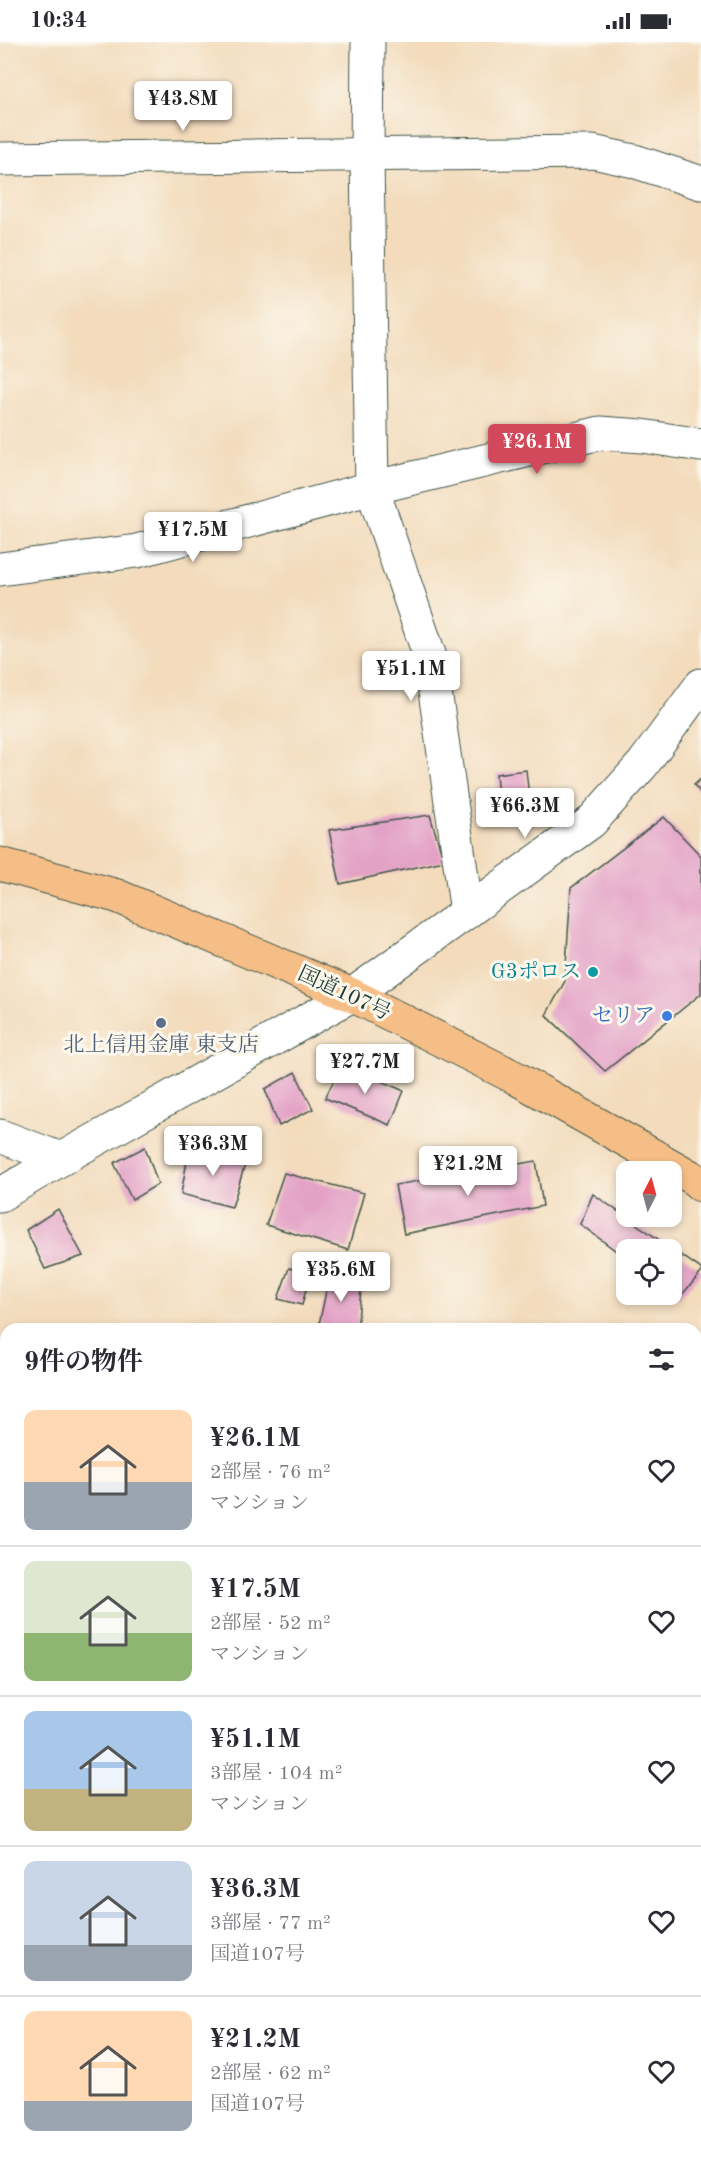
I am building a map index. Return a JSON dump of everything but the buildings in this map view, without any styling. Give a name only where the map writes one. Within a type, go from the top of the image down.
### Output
[{"type":"highway","name":"国道107号","points":[[0,864],[117,896],[352,995],[516,1078],[693,1178],[701,1185]]},
{"type":"street","points":[[368,42],[367,156],[372,488],[430,657],[467,912]]},
{"type":"street","points":[[0,159],[592,152],[634,160],[701,183]]},
{"type":"street","points":[[0,569],[137,551],[372,488],[600,433],[642,436],[701,445]]},
{"type":"street","points":[[0,1195],[352,995],[591,822],[643,764],[701,685]]},
{"type":"street","points":[[0,1136],[61,1159]]},
{"type":"place","name":"G3ポロス","points":[[593,972]]},
{"type":"place","name":"セリア","points":[[667,1016]]},
{"type":"place","name":"北上信用金庫 東支店","points":[[161,1023]]}]
